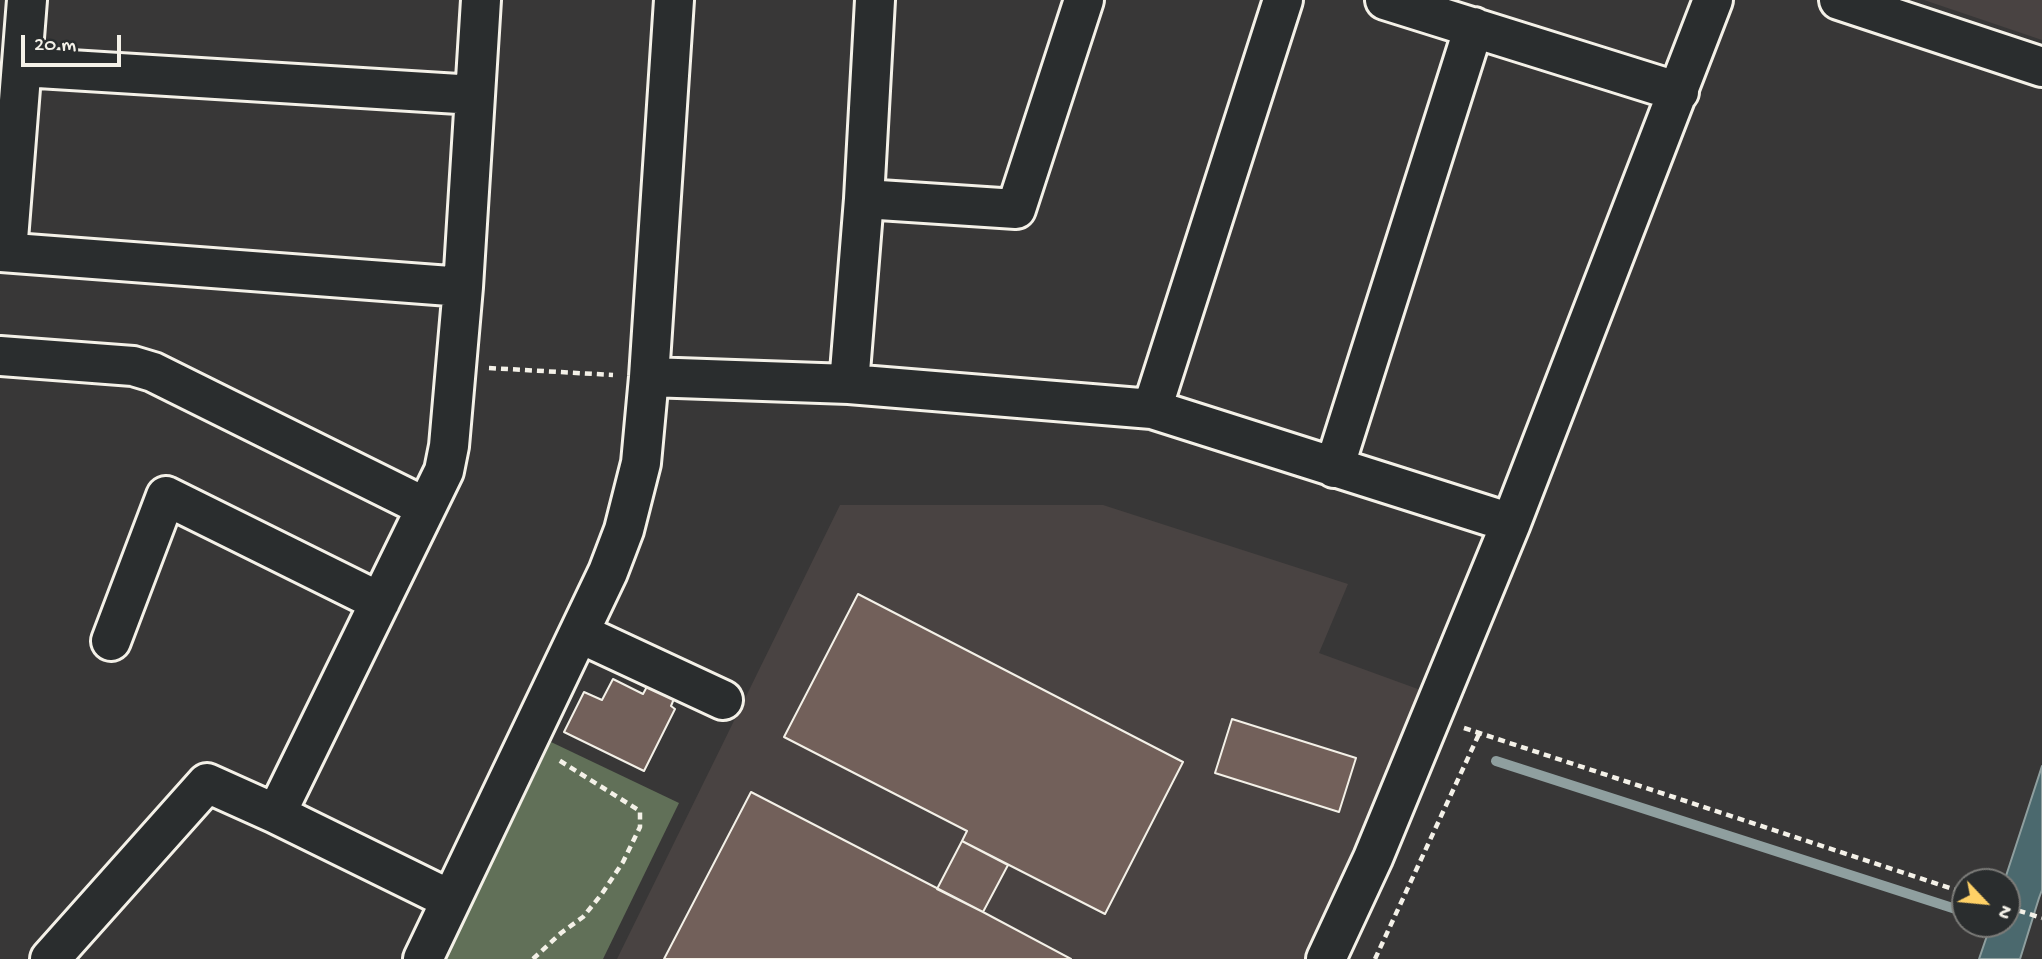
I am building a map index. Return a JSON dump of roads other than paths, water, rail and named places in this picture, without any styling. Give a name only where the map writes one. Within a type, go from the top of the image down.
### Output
[{"type":"street","points":[[27,0],[3,252],[463,287]]},
{"type":"street","points":[[276,814],[444,471],[449,446],[463,287],[481,0]]},
{"type":"street","points":[[423,959],[608,572],[630,509],[641,463],[649,377],[674,0]]},
{"type":"street","points":[[849,384],[864,199],[875,0]]},
{"type":"street","points":[[864,199],[1016,209],[1084,0]]},
{"type":"street","points":[[1152,410],[1283,0]]},
{"type":"street","points":[[1385,0],[1679,92]]},
{"type":"street","points":[[1326,959],[1373,858],[1511,523],[1713,0]]},
{"type":"street","points":[[1839,0],[2042,67]]},
{"type":"street","points":[[1334,468],[1474,27]]},
{"type":"street","points":[[22,67],[475,95]]},
{"type":"street","points":[[0,356],[133,366],[153,372],[425,507]]},
{"type":"street","points":[[649,377],[849,384],[1152,410],[1511,523]]},
{"type":"street","points":[[111,641],[166,496],[380,602]]},
{"type":"street","points":[[579,633],[723,700]]},
{"type":"street","points":[[50,959],[207,783],[451,900]]},
{"type":"water","points":[[2042,766],[2042,890],[2020,959],[1979,959],[1986,938],[2021,938],[2021,868],[2009,868]]},
{"type":"waterway","points":[[1496,761],[1951,907]]}]
